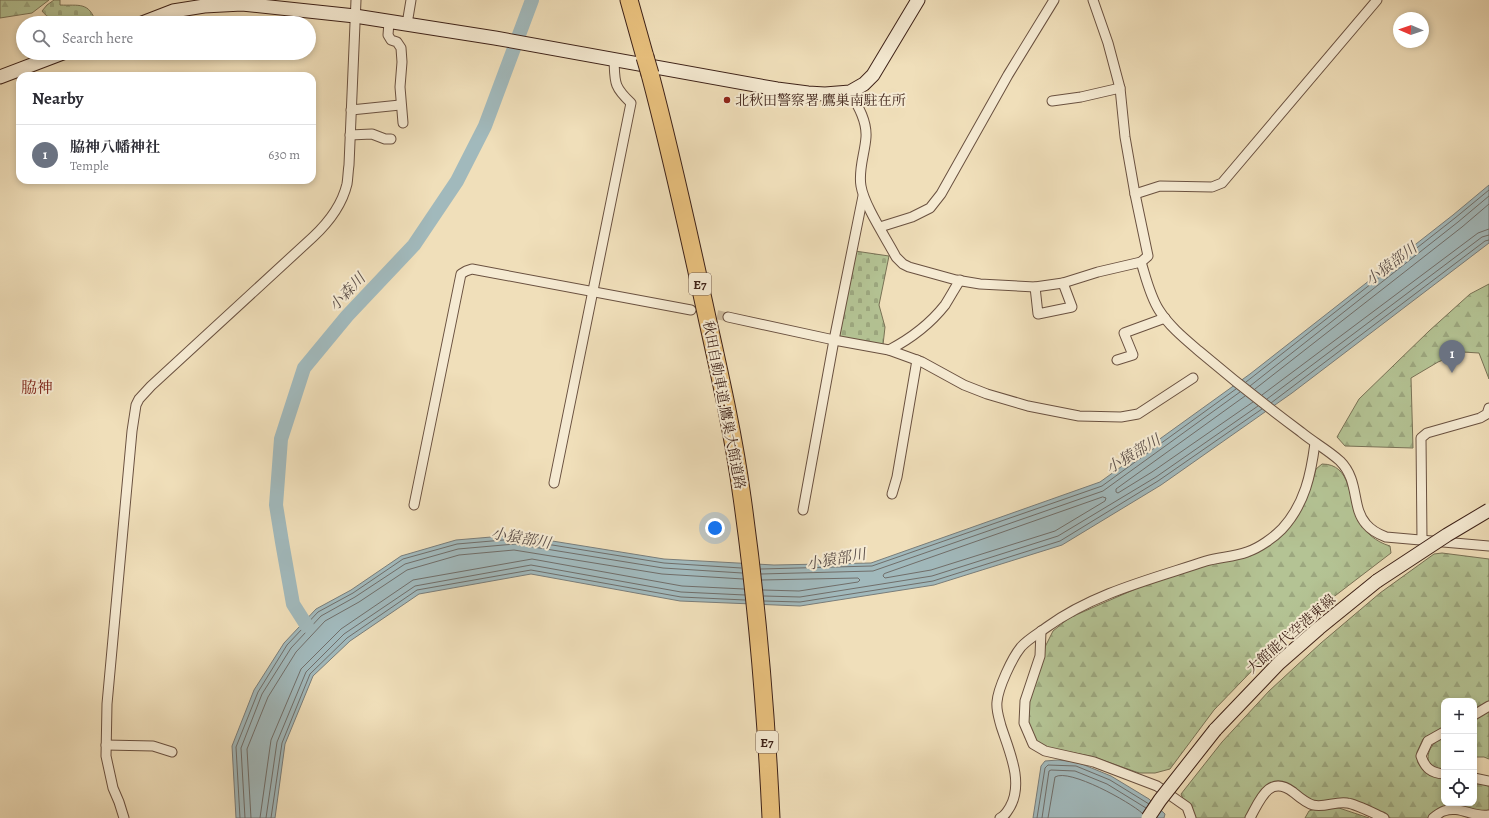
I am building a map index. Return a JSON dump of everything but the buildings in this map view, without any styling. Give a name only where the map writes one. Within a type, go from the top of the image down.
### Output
[{"type":"highway","name":"秋田自動車道;鷹巣大館道路","points":[[629,0],[656,74],[673,163],[746,495],[766,666],[780,818]]},
{"type":"highway","name":"秋田自動車道;鷹巣大館道路","points":[[640,0],[651,57]]},
{"type":"highway","name":"秋田自動車道;鷹巣大館道路","points":[[766,666],[772,818]]},
{"type":"street","points":[[124,818],[113,788],[106,756],[106,745],[108,696],[132,431],[136,405],[139,399],[151,386],[326,225],[338,207],[347,184],[356,0]]},
{"type":"street","points":[[407,24],[411,0]]},
{"type":"street","points":[[160,16],[203,3],[242,4],[355,16],[494,38],[777,89],[825,94],[850,92],[864,84],[873,75],[918,0]]},
{"type":"street","points":[[880,227],[912,217],[930,208],[941,194],[1008,75],[1054,0]]},
{"type":"street","points":[[850,92],[862,113],[866,136],[860,170],[860,185],[880,227],[896,256],[903,264],[980,284],[1035,287],[1063,283],[1098,272],[1141,262],[1148,256],[1134,194],[1125,137],[1120,88],[1108,43],[1093,0]]},
{"type":"street","points":[[1134,194],[1160,186],[1212,187],[1222,183],[1377,0]]},
{"type":"street","points":[[389,22],[388,35],[392,40],[397,42],[401,48],[402,62],[400,105],[403,123]]},
{"type":"street","points":[[554,483],[631,103],[622,94],[615,82],[614,59]]},
{"type":"street","points":[[0,77],[45,60]]},
{"type":"street","points":[[1052,101],[1081,97],[1120,88]]},
{"type":"street","points":[[350,110],[400,105]]},
{"type":"street","points":[[350,135],[372,134],[385,139],[391,138]]},
{"type":"street","points":[[803,510],[834,340],[864,196]]},
{"type":"street","points":[[1141,262],[1152,297],[1159,311],[1170,325],[1207,358],[1300,432],[1338,460],[1347,469],[1354,483],[1360,514],[1366,523],[1376,533],[1386,538],[1489,546]]},
{"type":"street","points":[[414,505],[461,274],[472,269],[691,310]]},
{"type":"street","points":[[889,350],[908,340],[930,321],[945,305],[960,280]]},
{"type":"street","points":[[1035,287],[1038,314],[1072,307],[1063,283]]},
{"type":"street","points":[[728,317],[834,340],[889,350],[917,360],[964,385],[987,394],[1028,406],[1079,416],[1121,417],[1138,414],[1193,378]]},
{"type":"street","points":[[1117,360],[1133,354],[1124,333],[1165,318]]},
{"type":"street","points":[[892,494],[897,477],[917,360]]},
{"type":"street","points":[[1422,540],[1421,438],[1427,434],[1480,418],[1487,414],[1488,405]]},
{"type":"street","points":[[1000,818],[1004,816],[1012,803],[1016,790],[1015,770],[999,717],[997,702],[1001,685],[1021,647],[1063,615],[1114,592],[1212,560],[1247,552],[1265,542],[1282,529],[1294,513],[1306,490],[1312,467],[1315,443]]},
{"type":"street","name":"大館能代空港東線","points":[[1148,818],[1160,800],[1215,730],[1279,663],[1377,581],[1447,535],[1489,510]]},
{"type":"street","points":[[1041,631],[1040,656],[1025,701],[1024,723],[1033,744],[1045,751],[1094,762],[1157,786],[1187,807],[1191,818]]},
{"type":"street","points":[[1477,713],[1489,706]]},
{"type":"street","points":[[1441,734],[1428,741],[1421,756],[1424,765],[1432,771],[1441,773]]},
{"type":"street","points":[[106,745],[153,746],[172,752]]},
{"type":"street","points":[[1477,778],[1487,780],[1489,782]]},
{"type":"street","points":[[1250,818],[1267,789],[1276,786],[1286,787],[1308,803],[1315,806],[1348,803],[1384,818]]},
{"type":"street","points":[[1433,818],[1443,811],[1456,809],[1483,816],[1489,815]]},
{"type":"green space","points":[[0,0],[49,0],[32,13],[0,18]]},
{"type":"green space","points":[[54,0],[60,0],[60,5],[78,5],[87,8],[93,16],[47,16],[42,11]]},
{"type":"green space","points":[[855,251],[889,256],[879,305],[885,327],[883,345],[838,337]]},
{"type":"green space","points":[[1489,284],[1489,379],[1479,353],[1463,352],[1438,362],[1411,378],[1413,448],[1345,446],[1337,437],[1359,399],[1429,331],[1470,294]]},
{"type":"green space","points":[[1322,464],[1332,466],[1339,470],[1344,476],[1348,484],[1355,511],[1361,524],[1371,536],[1390,546],[1391,553],[1323,605],[1270,652],[1214,710],[1170,769],[1155,773],[1139,773],[1091,756],[1048,748],[1035,740],[1027,723],[1027,703],[1041,666],[1045,647],[1053,631],[1069,618],[1140,587],[1220,561],[1249,556],[1293,520],[1308,494],[1316,469]]},
{"type":"green space","points":[[1442,553],[1489,559],[1489,701],[1477,708],[1477,698],[1441,698],[1441,729],[1423,739],[1417,752],[1418,763],[1425,772],[1441,776],[1441,806],[1477,806],[1477,782],[1484,783],[1489,787],[1489,811],[1437,810],[1428,818],[1391,818],[1348,800],[1316,802],[1274,783],[1247,818],[1193,818],[1189,803],[1183,799],[1181,794],[1222,742],[1269,691],[1321,643],[1380,593],[1434,554]]},
{"type":"green space","points":[[1489,711],[1489,759],[1477,757],[1477,718]]},
{"type":"green space","points":[[1441,738],[1441,769],[1430,765],[1428,761],[1429,752],[1436,741]]},
{"type":"green space","points":[[1321,807],[1339,808],[1369,818],[1305,818],[1309,811]]},
{"type":"water","name":"小猿部川","points":[[1489,185],[1489,243],[1292,393],[1161,485],[1062,545],[934,585],[800,606],[680,601],[531,574],[419,594],[350,641],[313,676],[285,744],[275,818],[236,818],[232,746],[254,690],[284,643],[316,609],[351,590],[401,556],[456,540],[515,535],[664,559],[774,565],[871,563],[1100,482],[1250,374],[1453,215]]},
{"type":"water","points":[[1058,760],[1077,762],[1111,776],[1149,799],[1165,814],[1164,818],[1033,818],[1041,766],[1045,761]]},
{"type":"waterway","name":"小森川","points":[[307,626],[293,604],[276,505],[281,439],[304,368],[347,316],[414,245],[457,181],[485,126],[532,0]]},
{"type":"tunnel","points":[[704,312],[728,317]]},
{"type":"place","name":"北秋田警察署 鷹巣南駐在所","points":[[727,100]]},
{"type":"place","name":"脇神八幡神社","points":[[1452,373]]},
{"type":"district","name":"脇神","points":[[37,388]]}]
